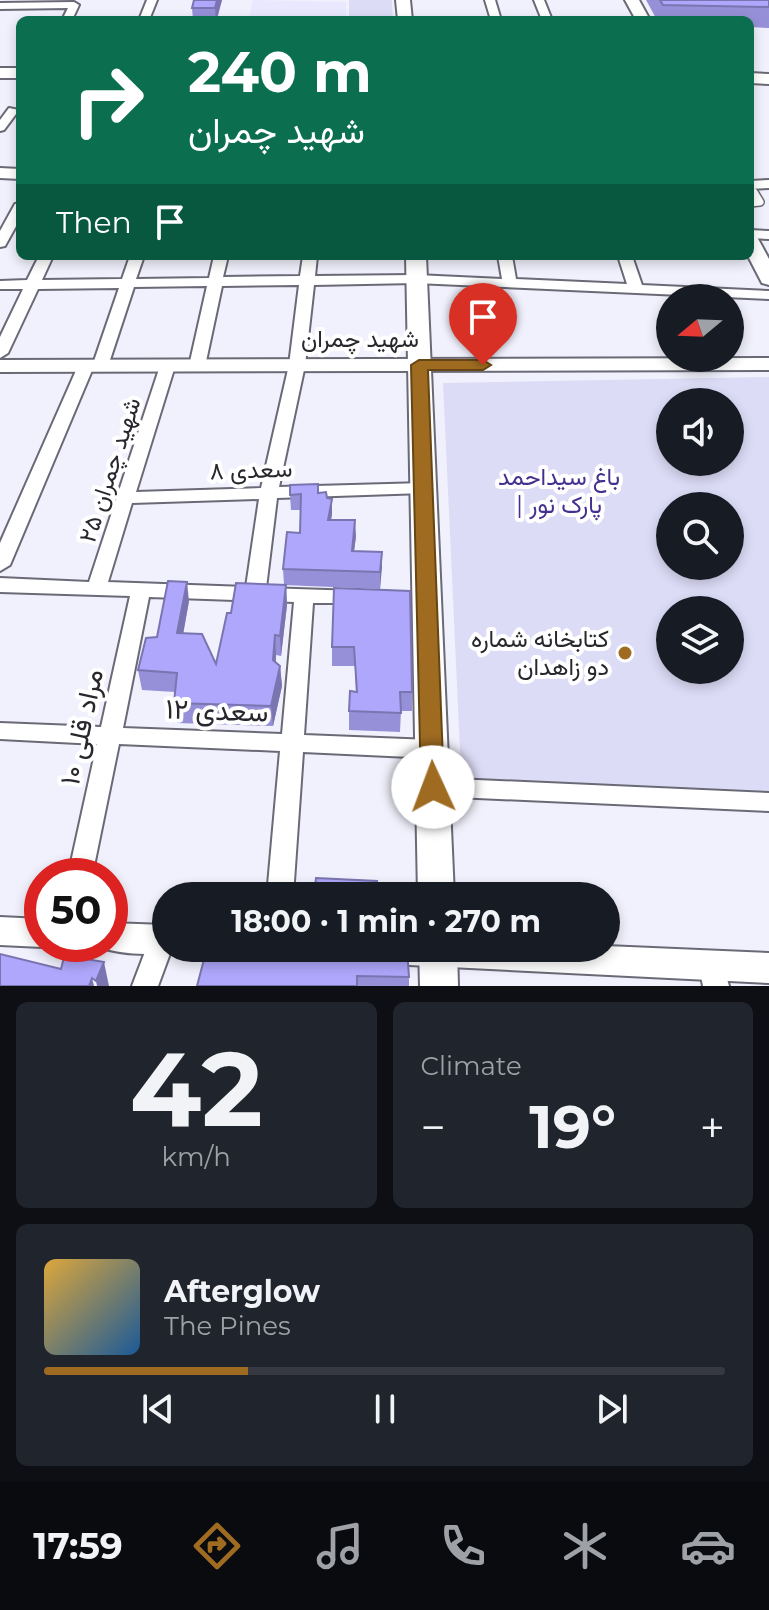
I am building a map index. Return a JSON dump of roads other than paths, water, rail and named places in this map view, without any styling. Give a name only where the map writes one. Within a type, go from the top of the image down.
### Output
[{"type":"main road","points":[[758,250],[769,279]]},
{"type":"main road","points":[[416,260],[424,488],[419,600],[431,749],[436,882]]},
{"type":"street","points":[[0,6],[74,5],[69,16]]},
{"type":"street","points":[[0,128],[11,110]]},
{"type":"street","points":[[0,243],[16,214]]},
{"type":"street","points":[[0,353],[44,260]]},
{"type":"street","points":[[0,565],[93,366],[136,260]]},
{"type":"street","points":[[197,366],[220,260]]},
{"type":"street","points":[[255,594],[269,493],[297,365],[309,260]]},
{"type":"street","points":[[506,260],[510,284]]},
{"type":"street","points":[[626,260],[636,289]]},
{"type":"street","points":[[0,285],[416,279],[769,295]]},
{"type":"street","name":"شهید چمران","points":[[0,366],[769,364]]},
{"type":"street","name":"شهید چمران ۲۵","points":[[96,589],[128,498],[167,366]]},
{"type":"street","name":"سعدی ۸","points":[[128,498],[424,488]]},
{"type":"street","points":[[0,585],[381,599]]},
{"type":"street","name":"مراد قلی ۱۰","points":[[84,858],[141,590]]},
{"type":"street","points":[[281,882],[304,596]]},
{"type":"street","name":"سعدی ۱۲","points":[[0,731],[431,749]]},
{"type":"street","points":[[433,787],[769,802]]},
{"type":"street","points":[[0,931],[24,932]]},
{"type":"street","points":[[128,938],[152,939]]},
{"type":"street","points":[[145,986],[155,962]]},
{"type":"street","points":[[438,962],[714,976],[769,968]]},
{"type":"place","name":"کتابخانه شماره دو زاهدان","points":[[625,653]]},
{"type":"park label","name":"باغ سیداحمد | پارک نور","points":[[559,491]]}]
